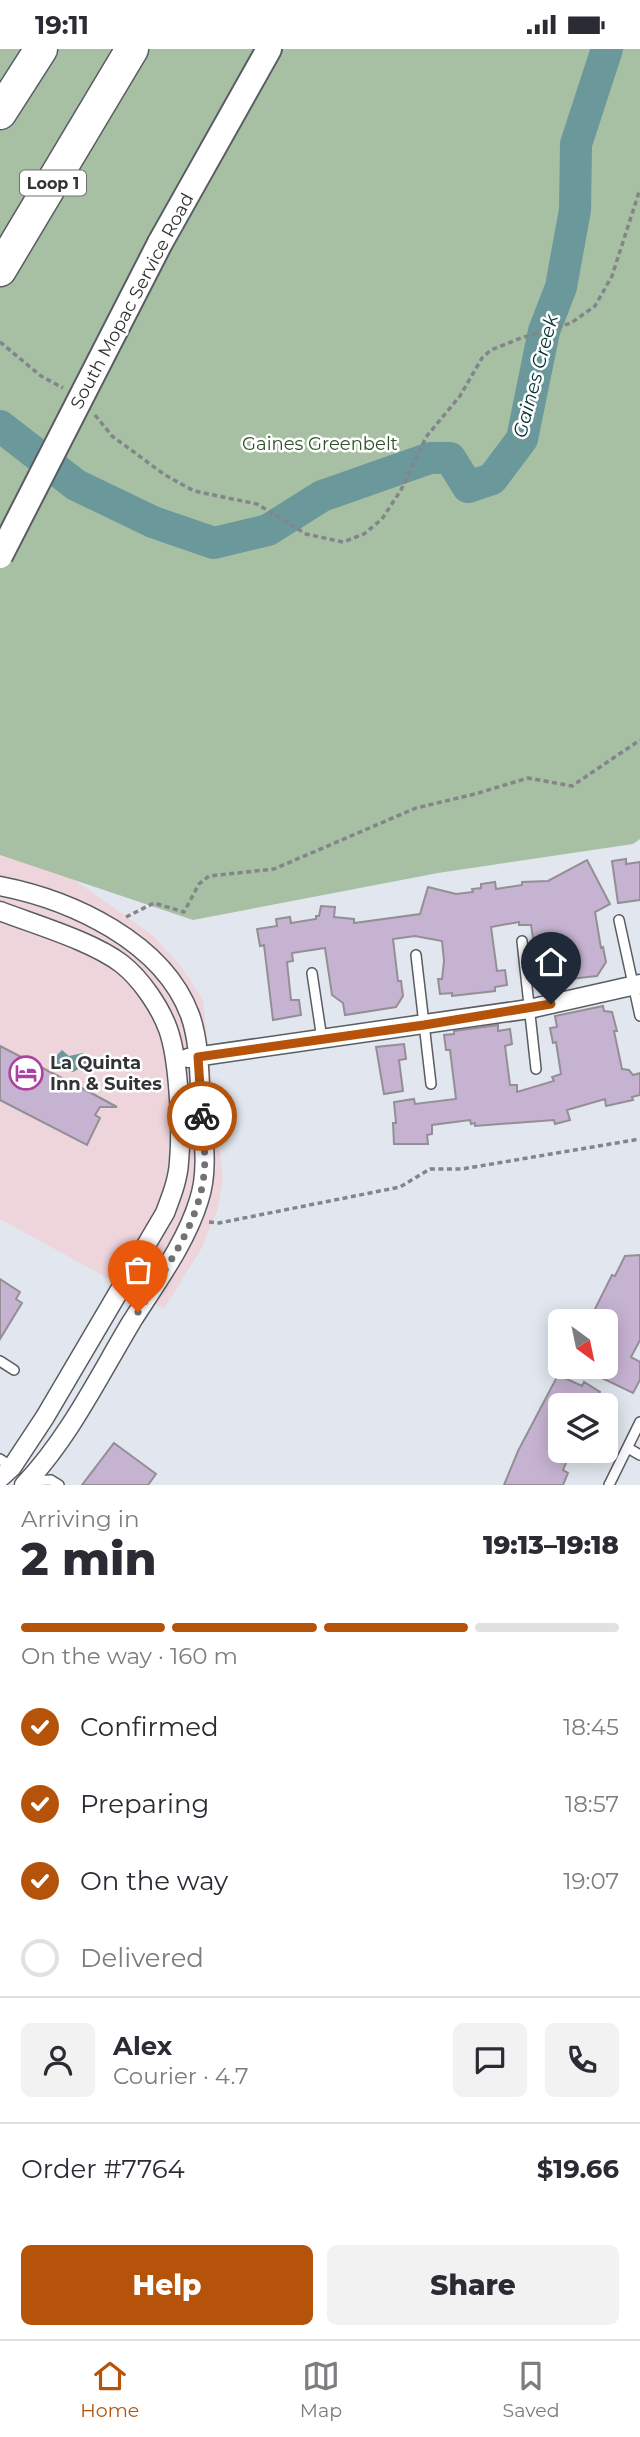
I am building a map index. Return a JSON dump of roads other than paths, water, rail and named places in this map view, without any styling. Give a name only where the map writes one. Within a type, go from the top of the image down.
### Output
[{"type":"highway","points":[[0,113],[37,53]]},
{"type":"highway","name":"Loop 1","points":[[0,270],[131,53]]},
{"type":"main road","name":"South Mopac Service Road","points":[[0,556],[160,243],[270,49]]},
{"type":"street","points":[[0,886],[25,891],[115,928],[160,966],[174,986],[190,1015],[198,1057],[204,1179],[200,1200],[191,1221],[55,1448],[28,1484],[4,1468],[45,1417],[165,1213],[174,1189],[179,1163],[180,1124],[175,1060],[169,1030],[142,986],[123,964],[93,947],[0,911]]},
{"type":"street","points":[[175,1060],[529,1009],[637,985]]},
{"type":"lane","points":[[619,920],[637,985],[640,1016]]},
{"type":"lane","points":[[522,941],[536,1069]]},
{"type":"lane","points":[[416,955],[431,1084]]},
{"type":"lane","points":[[312,973],[322,1039]]},
{"type":"lane","points":[[0,1361],[14,1370]]},
{"type":"lane","points":[[609,1485],[640,1422]]},
{"type":"lane","points":[[628,1448],[640,1455]]},
{"type":"lane","points":[[28,1484],[51,1480],[59,1485]]},
{"type":"water","points":[[62,1050],[69,1056],[83,1053],[88,1057],[88,1064],[73,1072],[60,1068],[54,1058]]},
{"type":"waterway","name":"Gaines Creek","points":[[0,426],[76,485],[153,522],[214,543],[268,530],[322,496],[430,458],[450,458],[468,487],[492,479],[522,439],[544,331],[561,287],[575,210],[576,144],[607,49]]},
{"type":"place","name":"La Quinta Inn & Suites","points":[[26,1073]]},
{"type":"park label","name":"Gaines Greenbelt","points":[[320,444]]}]
